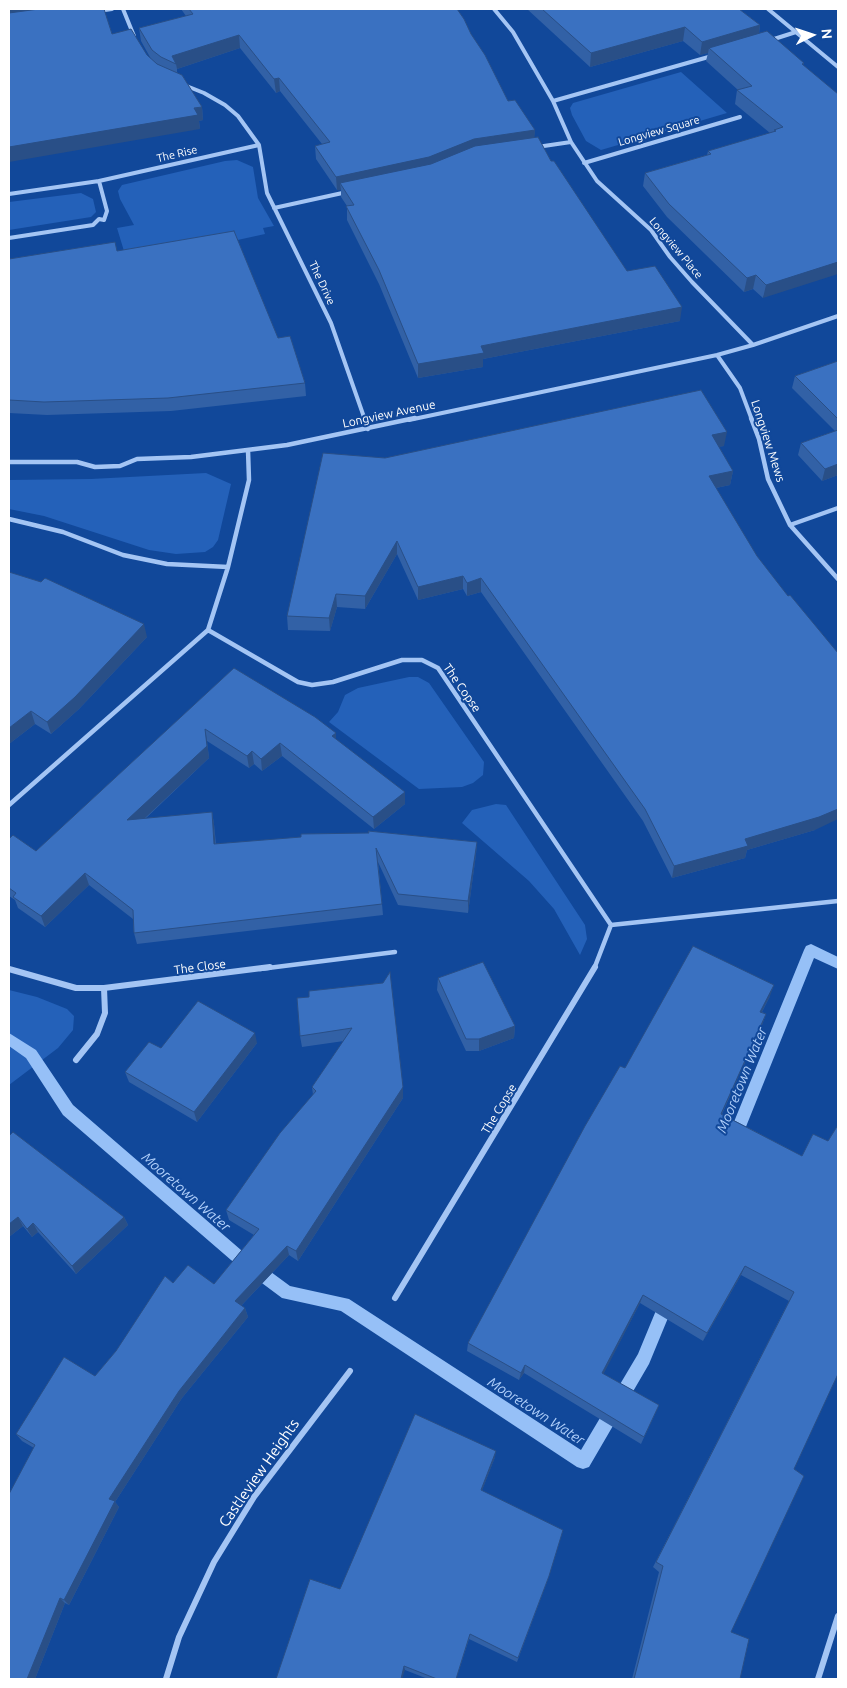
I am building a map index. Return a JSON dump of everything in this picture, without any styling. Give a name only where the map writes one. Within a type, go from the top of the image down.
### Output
[{"type":"street","points":[[93,11],[112,9]]},
{"type":"street","points":[[123,9],[138,44]]},
{"type":"street","name":"Longview Place","points":[[494,9],[513,32],[553,101],[571,142],[597,181],[651,230],[670,257],[692,282],[753,345]]},
{"type":"street","points":[[768,9],[838,67]]},
{"type":"street","points":[[768,40],[796,32]]},
{"type":"street","points":[[553,101],[721,54]]},
{"type":"street","points":[[182,84],[204,93],[225,105],[238,116],[259,145]]},
{"type":"street","name":"Longview Square","points":[[584,163],[740,117]]},
{"type":"street","points":[[532,148],[571,142]]},
{"type":"street","name":"The Rise","points":[[9,194],[99,181],[259,145]]},
{"type":"street","name":"The Drive","points":[[259,145],[267,193],[301,258],[332,324],[368,429]]},
{"type":"street","points":[[9,238],[93,225],[99,219],[104,220],[107,211],[99,181]]},
{"type":"street","points":[[274,208],[354,191]]},
{"type":"street","points":[[717,355],[753,345],[838,316]]},
{"type":"street","name":"Longview Avenue","points":[[9,462],[77,462],[95,467],[120,466],[137,459],[191,457],[248,450],[368,429],[717,355]]},
{"type":"street","name":"Longview Mews","points":[[717,355],[740,388],[759,438],[768,479],[790,525],[838,579]]},
{"type":"street","points":[[9,805],[208,630],[228,568],[249,480],[248,450]]},
{"type":"street","points":[[790,525],[838,508]]},
{"type":"street","points":[[9,519],[63,532],[123,555],[167,564],[228,568]]},
{"type":"street","name":"The Copse","points":[[208,630],[298,682],[312,685],[333,682],[402,660],[422,660],[438,668],[611,925],[592,976],[395,1298]]},
{"type":"street","points":[[611,925],[838,901]]},
{"type":"street","name":"The Close","points":[[9,969],[76,988],[104,988],[395,952]]},
{"type":"street","points":[[76,1060],[97,1034],[105,1013],[104,988]]},
{"type":"street","name":"Castleview Heights","points":[[166,1679],[178,1637],[214,1562],[254,1497],[350,1371]]},
{"type":"street","points":[[818,1679],[838,1616]]},
{"type":"shaded area","points":[[681,72],[727,113],[601,150],[586,141],[572,115],[570,108],[573,103]]},
{"type":"shaded area","points":[[237,160],[253,167],[258,198],[274,226],[263,228],[265,234],[127,261],[117,228],[134,225],[120,199],[118,191],[122,185],[225,161]]},
{"type":"shaded area","points":[[81,193],[93,199],[96,212],[91,217],[9,230],[9,202]]},
{"type":"shaded area","points":[[206,473],[231,484],[218,540],[213,547],[205,552],[176,554],[149,550],[44,516],[9,509],[9,480],[91,479]]},
{"type":"shaded area","points":[[409,677],[418,677],[429,683],[484,762],[483,775],[473,783],[462,787],[419,789],[329,722],[338,712],[345,695],[358,688]]},
{"type":"shaded area","points":[[496,804],[506,805],[585,925],[587,939],[580,955],[554,909],[529,881],[462,823],[472,810]]},
{"type":"shaded area","points":[[9,990],[37,997],[67,1009],[74,1016],[73,1030],[58,1048],[9,1085]]},
{"type":"building","points":[[39,9],[104,9],[112,34],[131,29],[147,55],[157,64],[182,75],[202,107],[194,108],[198,115],[9,147],[9,13]]},
{"type":"building","points":[[189,9],[457,9],[485,55],[508,101],[515,100],[535,130],[474,139],[429,157],[336,177],[315,146],[330,142],[279,78],[274,79],[239,35],[172,56],[176,64],[161,57],[152,50],[139,28],[193,14]]},
{"type":"building","points":[[542,9],[739,9],[760,25],[702,42],[685,27],[591,53]]},
{"type":"building","points":[[767,31],[838,94],[838,262],[766,285],[756,275],[747,278],[669,204],[645,173],[711,154],[708,151],[776,131],[774,130],[783,127],[737,90],[752,86],[709,48]]},
{"type":"building","points":[[538,137],[551,161],[554,161],[627,271],[655,266],[682,307],[481,346],[484,353],[418,364],[379,270],[346,206],[354,205],[340,183],[431,164],[475,146]]},
{"type":"building","points":[[234,231],[278,338],[290,336],[305,383],[168,398],[44,402],[9,400],[9,259],[115,242],[117,251]]},
{"type":"building","points":[[838,361],[838,419],[795,376]]},
{"type":"building","points":[[701,390],[727,432],[712,435],[733,471],[709,476],[757,556],[788,596],[790,595],[838,653],[838,809],[819,817],[745,839],[748,846],[674,866],[645,809],[481,578],[467,583],[463,576],[418,587],[397,541],[365,596],[336,594],[329,618],[287,616],[323,453],[385,458]]},
{"type":"building","points":[[838,430],[838,464],[825,469],[801,443]]},
{"type":"building","points":[[9,572],[41,582],[45,578],[144,624],[75,697],[47,722],[31,711],[9,728]]},
{"type":"building","points":[[234,668],[315,717],[336,733],[332,736],[405,792],[373,817],[280,743],[261,759],[252,751],[247,756],[205,729],[207,746],[127,820],[212,812],[214,844],[301,837],[301,834],[369,833],[368,831],[477,842],[468,901],[398,894],[376,848],[382,904],[134,933],[133,910],[85,873],[41,916],[13,897],[16,893],[9,888],[9,839],[13,835],[36,851]]},
{"type":"building","points":[[693,946],[774,985],[760,1012],[766,1014],[721,1114],[802,1156],[813,1134],[828,1141],[838,1125],[838,1374],[794,1469],[804,1476],[731,1632],[749,1639],[740,1679],[634,1679],[663,1566],[656,1562],[794,1292],[745,1266],[707,1333],[643,1295],[602,1373],[659,1405],[644,1437],[525,1365],[521,1373],[468,1343],[585,1126],[620,1066],[625,1068]]},
{"type":"building","points":[[483,962],[515,1026],[479,1039],[466,1039],[438,978]]},
{"type":"building","points":[[390,972],[403,1087],[296,1251],[287,1246],[235,1301],[245,1308],[179,1391],[109,1499],[115,1501],[64,1600],[60,1598],[27,1679],[9,1679],[9,1494],[35,1445],[16,1434],[64,1357],[95,1376],[116,1351],[165,1276],[173,1283],[188,1265],[214,1284],[259,1229],[226,1210],[280,1133],[316,1091],[312,1087],[352,1028],[300,1036],[297,998],[309,997],[309,991],[383,983]]},
{"type":"building","points":[[198,1001],[255,1033],[194,1112],[125,1072],[149,1042],[161,1048]]},
{"type":"building","points":[[13,1132],[124,1217],[72,1266],[33,1223],[27,1229],[18,1217],[9,1224],[9,1136]]},
{"type":"building","points":[[415,1414],[496,1451],[481,1490],[563,1530],[549,1576],[518,1658],[470,1634],[456,1679],[437,1679],[404,1666],[401,1679],[276,1679],[310,1579],[340,1589]]},
{"type":"waterway","name":"Mooretown Water","points":[[734,1139],[811,950],[838,963]]},
{"type":"waterway","name":"Mooretown Water","points":[[9,1039],[31,1054],[68,1110],[236,1255],[287,1293],[344,1304],[583,1461],[644,1359],[667,1301]]}]
